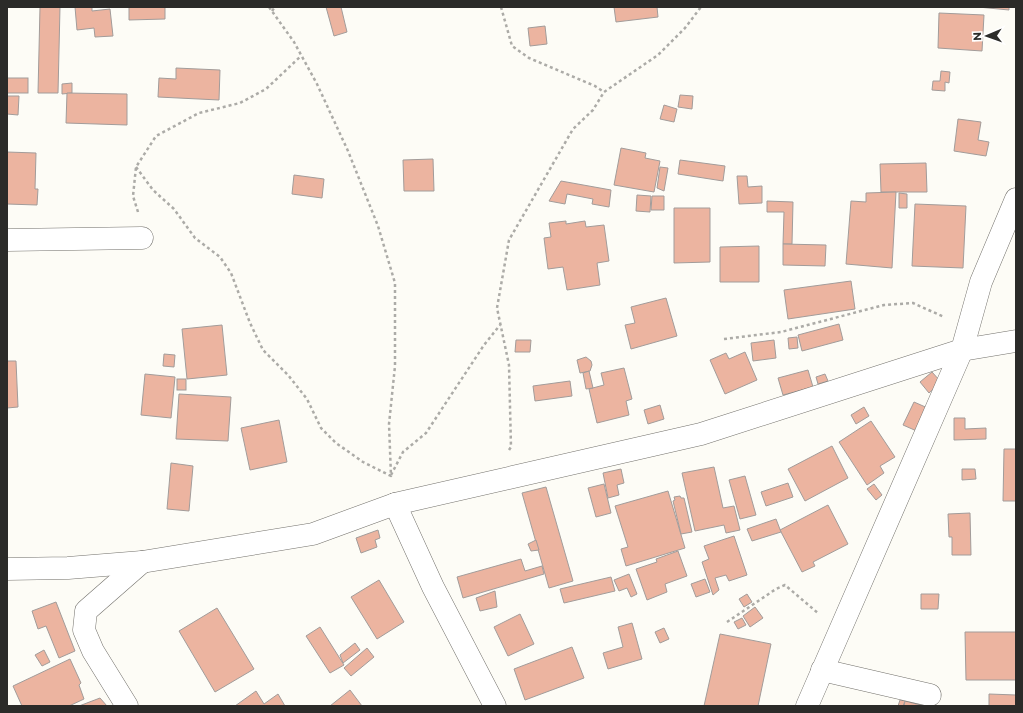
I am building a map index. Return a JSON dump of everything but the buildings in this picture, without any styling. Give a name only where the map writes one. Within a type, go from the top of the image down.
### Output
[{"type":"street","points":[[807,706],[906,483],[962,350],[981,282],[1016,199]]},
{"type":"street","points":[[7,240],[142,238]]},
{"type":"street","points":[[7,569],[68,568],[142,562],[313,534],[395,504],[485,485],[701,434],[962,350],[1016,341]]},
{"type":"street","points":[[395,504],[433,587],[494,706]]},
{"type":"street","points":[[127,706],[93,651],[84,630],[86,611],[142,562]]},
{"type":"street","points":[[822,670],[930,695]]},
{"type":"path","points":[[269,7],[301,56],[348,151],[378,226],[395,283],[395,366],[389,424],[390,476],[395,504]]},
{"type":"path","points":[[272,11],[275,7]]},
{"type":"path","points":[[501,7],[512,46],[529,58],[589,83],[604,92]]},
{"type":"path","points":[[485,485],[511,447],[509,365],[497,308],[509,240],[573,129],[593,110],[604,92],[658,55],[685,28],[701,7]]},
{"type":"path","points":[[142,238],[139,217],[133,196],[136,167],[156,136],[199,113],[240,103],[266,89],[301,56]]},
{"type":"path","points":[[136,167],[153,190],[174,208],[195,238],[220,257],[231,273],[250,323],[263,350],[288,375],[307,399],[321,428],[336,443],[363,462],[390,476]]},
{"type":"path","points":[[724,340],[781,332],[884,305],[913,303],[968,328]]},
{"type":"path","points":[[390,476],[403,452],[426,433],[484,345],[500,324]]},
{"type":"path","points":[[727,622],[776,589],[785,586],[840,631]]}]
